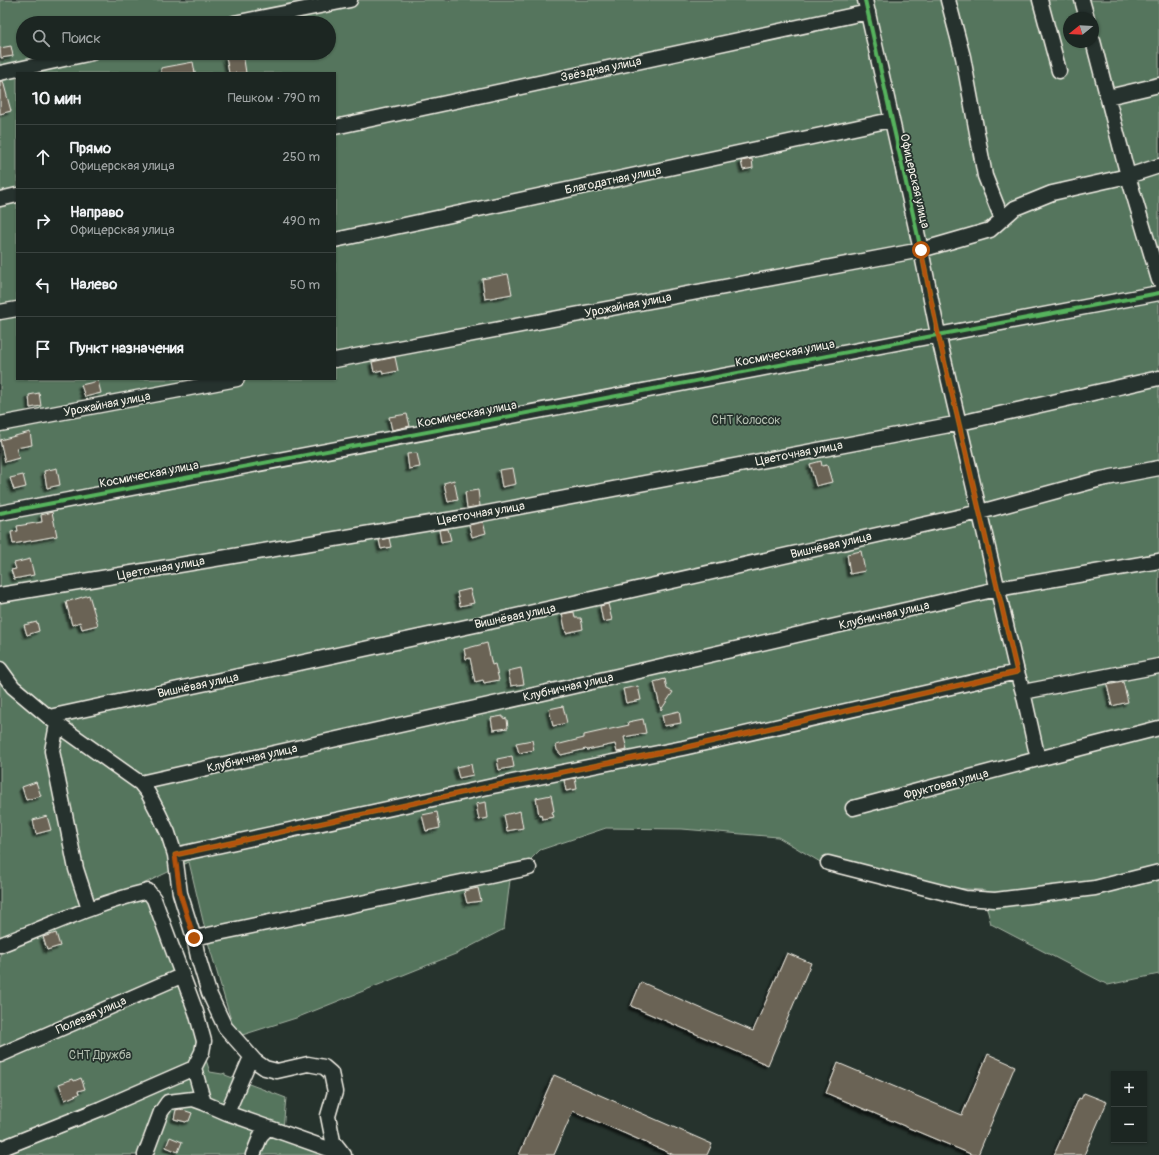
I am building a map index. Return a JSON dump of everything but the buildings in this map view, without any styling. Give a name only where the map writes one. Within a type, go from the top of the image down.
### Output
[{"type":"street","points":[[269,16],[350,0]]},
{"type":"street","points":[[948,0],[963,57],[985,176],[1002,219]]},
{"type":"street","points":[[1040,0],[1059,71]]},
{"type":"street","points":[[1082,0],[1085,12]]},
{"type":"street","name":"Офицерская улица","points":[[866,6],[921,250],[938,334],[1038,759]]},
{"type":"street","name":"Звёздная улица","points":[[336,127],[866,6]]},
{"type":"street","points":[[1095,48],[1128,176],[1159,280]]},
{"type":"street","points":[[0,73],[60,60]]},
{"type":"street","points":[[1108,97],[1159,85]]},
{"type":"street","name":"Благодатная улица","points":[[336,240],[891,120]]},
{"type":"street","name":"Урожайная улица","points":[[336,360],[921,250],[990,230],[1015,208],[1052,193],[1128,176],[1159,166]]},
{"type":"street","points":[[0,199],[16,195]]},
{"type":"street","name":"Космическая улица","points":[[0,513],[1159,293]]},
{"type":"street","points":[[0,312],[16,309]]},
{"type":"street","name":"Цветочная улица","points":[[0,595],[466,517],[960,423],[1159,378]]},
{"type":"street","name":"Урожайная улица","points":[[0,424],[232,380]]},
{"type":"street","name":"Вишнёвая улица","points":[[53,721],[980,512],[1101,479],[1159,468]]},
{"type":"street","name":"Клубничная улица","points":[[140,783],[997,589],[1159,561]]},
{"type":"street","points":[[1023,692],[1159,666]]},
{"type":"street","points":[[0,669],[13,687],[53,721],[140,783],[148,793],[168,833],[175,855],[180,893],[198,956],[209,993],[225,1027],[251,1057],[265,1068],[277,1071],[308,1064],[324,1066],[331,1073],[335,1092],[328,1116],[333,1141],[344,1155]]},
{"type":"street","points":[[175,855],[493,786],[683,748],[1017,672]]},
{"type":"street","points":[[53,721],[52,751],[76,869],[89,910]]},
{"type":"street","name":"Фруктовая улица","points":[[853,808],[1159,728]]},
{"type":"street","points":[[828,863],[965,898],[995,900],[1095,888],[1159,872]]},
{"type":"street","points":[[194,938],[529,868]]},
{"type":"street","points":[[0,945],[89,910],[148,891],[154,899],[196,1012],[204,1041],[202,1052],[194,1068],[100,1109],[0,1149]]},
{"type":"street","name":"Полевая улица","points":[[0,1055],[182,976]]},
{"type":"street","points":[[227,1113],[251,1057]]},
{"type":"street","points":[[194,1068],[204,1103]]},
{"type":"street","points":[[145,1155],[161,1112],[168,1102],[192,1099],[344,1155]]},
{"type":"street","points":[[253,1155],[261,1135],[268,1128]]},
{"type":"green space","name":"СНТ Колосок","points":[[0,0],[1159,0],[1159,974],[1108,985],[991,924],[982,890],[896,884],[827,866],[778,837],[682,829],[606,828],[540,850],[510,880],[504,929],[458,953],[296,1018],[236,1037],[208,942],[189,862],[141,885],[90,905],[151,893],[210,1072],[225,1073],[225,1075],[286,1098],[283,1129],[354,1155],[0,1155]]},
{"type":"cycle path","points":[[175,855],[493,786],[683,748],[1017,672],[938,334],[921,250],[865,0]]},
{"type":"cycle path","points":[[0,513],[1159,293]]},
{"type":"route","points":[[194,938],[180,893],[175,855],[493,786],[683,748],[1017,672],[938,334],[921,250]]},
{"type":"park label","name":"СНТ Дружба","points":[[100,1055]]}]
